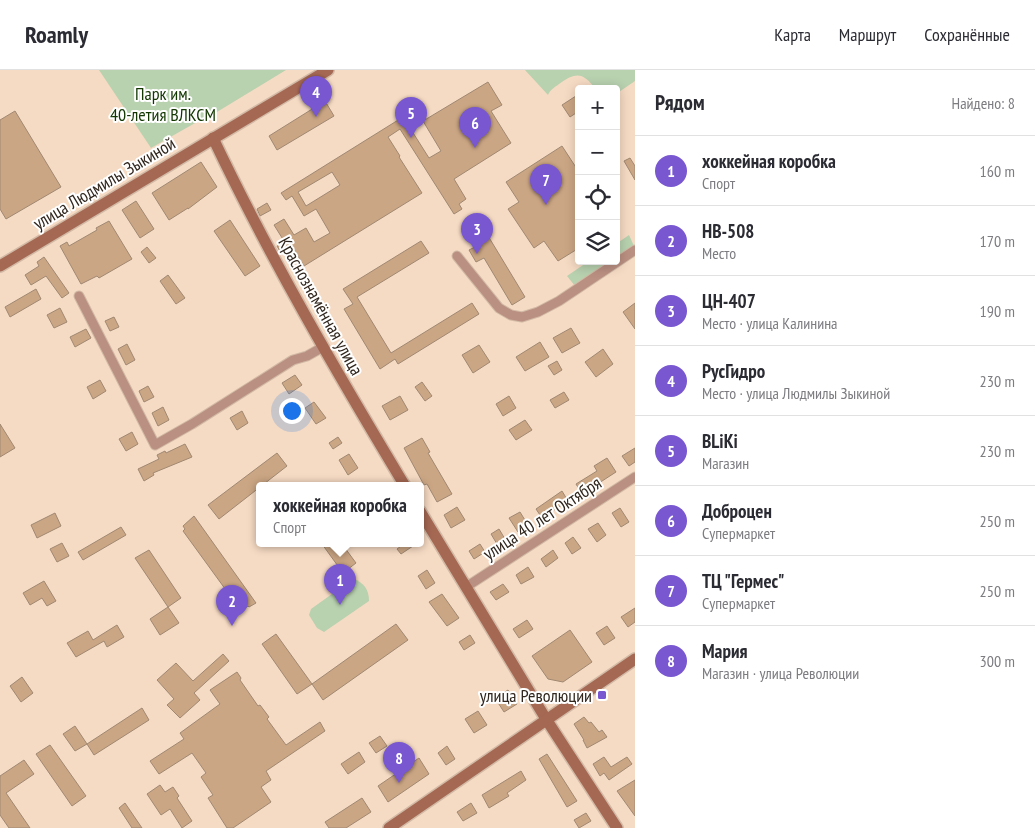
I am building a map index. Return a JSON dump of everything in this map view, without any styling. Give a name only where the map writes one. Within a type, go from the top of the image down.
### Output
[{"type":"street","name":"улица Людмилы Зыкиной","points":[[0,266],[328,70]]},
{"type":"street","name":"Краснознамённая улица","points":[[213,138],[323,348],[403,482]]},
{"type":"street","points":[[457,256],[499,308],[511,315],[522,317],[538,312],[559,301],[635,250]]},
{"type":"street","points":[[79,296],[155,445],[199,420],[293,360],[308,356],[323,348]]},
{"type":"street","name":"улица 40 лет Октября","points":[[466,586],[635,477]]},
{"type":"street","points":[[424,518],[546,720],[617,828]]},
{"type":"street","points":[[388,828],[635,659]]},
{"type":"green space","name":"Парк им. 40-летия ВЛКСМ","points":[[99,70],[286,70],[212,115],[151,148]]},
{"type":"green space","points":[[525,70],[635,70],[635,81],[620,91],[620,85],[592,85],[583,77],[575,76],[559,84],[548,95]]},
{"type":"green space","points":[[629,235],[634,246],[620,258],[620,241]]},
{"type":"green space","points":[[583,265],[609,265],[575,286],[567,276]]},
{"type":"green space","points":[[353,579],[365,587],[369,601],[324,632],[317,628],[309,615],[311,609]]},
{"type":"building","points":[[488,82],[502,105],[491,111],[511,143],[454,179],[466,199],[459,204],[462,209],[454,214],[400,129],[388,137],[422,193],[304,266],[292,246],[281,253],[277,246],[284,241],[274,225],[284,219],[294,235],[306,228],[314,242],[330,233],[316,209],[304,216],[292,196],[286,200],[281,193],[403,117],[429,158],[441,151],[423,121]],"holes":[[[332,172],[340,185],[306,206],[298,192]]]},
{"type":"building","points":[[575,97],[575,114],[570,117],[562,105]]},
{"type":"building","points":[[325,101],[334,116],[277,150],[269,136]]},
{"type":"building","points":[[15,111],[61,187],[6,219],[0,209],[0,120]]},
{"type":"building","points":[[562,146],[575,166],[575,250],[558,261],[544,241],[534,248],[508,209],[519,202],[506,182]]},
{"type":"building","points":[[630,158],[635,166],[635,180],[624,161]]},
{"type":"building","points":[[201,162],[217,187],[188,209],[169,220],[152,193]]},
{"type":"building","points":[[136,201],[154,229],[140,238],[122,210]]},
{"type":"building","points":[[267,203],[271,210],[260,216],[257,209]]},
{"type":"building","points":[[476,216],[525,297],[512,305],[484,258],[476,262],[469,250],[477,246],[463,224]]},
{"type":"building","points":[[230,220],[260,266],[245,276],[214,231]]},
{"type":"building","points":[[109,221],[132,259],[99,278],[97,276],[81,284],[60,246],[67,242],[69,246]]},
{"type":"building","points":[[421,241],[429,253],[357,297],[391,353],[472,303],[479,314],[398,364],[395,359],[380,369],[344,309],[353,304],[343,289]]},
{"type":"building","points":[[147,247],[156,258],[149,263],[141,252]]},
{"type":"building","points":[[44,257],[69,293],[62,298],[46,276],[31,285],[25,275],[39,266],[37,262]]},
{"type":"building","points":[[168,275],[185,298],[176,304],[160,281]]},
{"type":"building","points":[[36,289],[41,299],[10,317],[5,307]]},
{"type":"building","points":[[635,303],[635,329],[623,312]]},
{"type":"building","points":[[60,308],[67,322],[54,328],[47,315]]},
{"type":"building","points":[[114,317],[119,327],[110,331],[105,321]]},
{"type":"building","points":[[571,328],[580,343],[562,353],[553,338]]},
{"type":"building","points":[[86,329],[91,338],[75,347],[70,337]]},
{"type":"building","points":[[540,342],[549,357],[525,371],[516,357]]},
{"type":"building","points":[[127,344],[135,360],[126,365],[118,349]]},
{"type":"building","points":[[479,345],[490,362],[473,373],[462,355]]},
{"type":"building","points":[[603,349],[613,364],[596,377],[585,362]]},
{"type":"building","points":[[557,361],[562,370],[554,375],[548,366]]},
{"type":"building","points":[[295,375],[302,385],[289,394],[282,383]]},
{"type":"building","points":[[100,380],[106,391],[93,399],[87,387]]},
{"type":"building","points":[[422,382],[432,396],[425,401],[415,387]]},
{"type":"building","points":[[148,386],[154,397],[144,402],[139,391]]},
{"type":"building","points":[[564,392],[569,400],[555,408],[550,400]]},
{"type":"building","points":[[400,396],[408,410],[390,420],[382,406]]},
{"type":"building","points":[[509,396],[516,408],[503,416],[496,404]]},
{"type":"building","points":[[314,402],[326,418],[316,424],[305,408]]},
{"type":"building","points":[[163,407],[169,420],[158,426],[152,413]]},
{"type":"building","points":[[242,411],[248,423],[237,430],[230,418]]},
{"type":"building","points":[[525,420],[532,430],[516,440],[509,430]]},
{"type":"building","points":[[0,424],[15,448],[0,457]]},
{"type":"building","points":[[132,432],[138,444],[126,451],[119,439]]},
{"type":"building","points":[[338,437],[342,443],[333,449],[329,443]]},
{"type":"building","points":[[422,438],[430,452],[428,453],[452,494],[437,502],[427,484],[424,485],[404,448]]},
{"type":"building","points":[[185,444],[192,457],[153,473],[154,475],[144,481],[138,469],[159,459],[157,455]]},
{"type":"building","points":[[635,448],[635,462],[629,466],[622,456]]},
{"type":"building","points":[[277,453],[287,466],[266,482],[256,482],[256,490],[219,519],[208,505]]},
{"type":"building","points":[[349,454],[358,468],[348,475],[339,460]]},
{"type":"building","points":[[607,458],[616,472],[582,494],[576,484],[597,471],[594,466]]},
{"type":"building","points":[[562,491],[568,501],[542,518],[536,509]]},
{"type":"building","points":[[457,507],[465,520],[451,528],[444,515]]},
{"type":"building","points":[[620,508],[629,522],[621,527],[612,513]]},
{"type":"building","points":[[520,512],[528,525],[518,532],[509,518]]},
{"type":"building","points":[[55,513],[61,526],[37,538],[31,525]]},
{"type":"building","points":[[194,516],[256,603],[242,610],[239,608],[183,531],[185,529],[183,526]]},
{"type":"building","points":[[598,523],[606,535],[597,542],[588,529]]},
{"type":"building","points":[[121,527],[126,535],[83,560],[78,552]]},
{"type":"building","points":[[499,529],[505,539],[497,544],[491,534]]},
{"type":"building","points":[[573,537],[581,548],[572,554],[565,543]]},
{"type":"building","points":[[62,543],[69,556],[57,562],[50,549]]},
{"type":"building","points":[[480,544],[485,552],[474,559],[469,551]]},
{"type":"building","points":[[324,547],[344,547],[356,563],[343,573]]},
{"type":"building","points":[[400,547],[412,547],[401,554],[397,549]]},
{"type":"building","points":[[149,550],[181,598],[168,607],[135,558]]},
{"type":"building","points":[[553,550],[558,558],[546,567],[541,559]]},
{"type":"building","points":[[528,567],[534,577],[521,584],[516,575]]},
{"type":"building","points":[[427,570],[435,583],[426,589],[418,576]]},
{"type":"building","points":[[44,581],[56,601],[47,606],[42,598],[30,605],[23,593]]},
{"type":"building","points":[[503,584],[509,592],[496,600],[490,592]]},
{"type":"building","points":[[442,594],[459,618],[447,626],[429,602]]},
{"type":"building","points":[[168,607],[179,623],[160,635],[150,619]]},
{"type":"building","points":[[635,608],[635,622],[628,627],[621,617]]},
{"type":"building","points":[[527,620],[533,629],[519,638],[513,629]]},
{"type":"building","points":[[396,624],[408,640],[323,700],[312,684]]},
{"type":"building","points":[[117,625],[124,637],[107,647],[104,641],[76,657],[67,643],[88,631],[93,640]]},
{"type":"building","points":[[607,626],[615,638],[604,645],[596,633]]},
{"type":"building","points":[[570,630],[592,662],[563,682],[548,679],[532,656]]},
{"type":"building","points":[[276,634],[312,684],[297,694],[262,644]]},
{"type":"building","points":[[470,635],[475,643],[464,650],[459,642]]},
{"type":"building","points":[[223,654],[229,661],[194,693],[200,700],[180,718],[167,705],[174,699],[157,680],[176,663],[193,681]]},
{"type":"building","points":[[237,672],[241,678],[240,680],[258,706],[260,705],[269,717],[267,719],[286,745],[320,722],[325,731],[266,771],[271,780],[261,787],[271,802],[233,828],[227,828],[208,798],[213,795],[201,777],[206,773],[192,753],[159,774],[150,761],[184,739],[180,733],[220,704],[210,690]]},
{"type":"building","points":[[22,677],[33,693],[21,702],[10,686]]},
{"type":"building","points":[[508,690],[517,704],[504,712],[495,698]]},
{"type":"building","points":[[142,708],[149,720],[94,755],[87,744]]},
{"type":"building","points":[[478,711],[487,725],[474,733],[465,719]]},
{"type":"building","points":[[584,717],[599,732],[602,730],[607,737],[587,748],[574,724]]},
{"type":"building","points":[[75,726],[87,744],[75,751],[63,734]]},
{"type":"building","points":[[380,736],[387,746],[376,753],[369,743]]},
{"type":"building","points":[[50,745],[86,796],[72,806],[36,754]]},
{"type":"building","points":[[447,746],[455,759],[446,765],[438,753]]},
{"type":"building","points":[[359,752],[365,762],[348,774],[341,764]]},
{"type":"building","points":[[547,754],[577,801],[567,807],[539,759]]},
{"type":"building","points":[[604,757],[611,767],[627,757],[632,764],[609,780],[604,773],[600,776],[593,764]]},
{"type":"building","points":[[419,758],[429,774],[388,802],[378,786]]},
{"type":"building","points":[[24,760],[34,774],[6,793],[30,828],[9,828],[0,815],[0,776]]},
{"type":"building","points":[[521,771],[526,780],[507,793],[509,796],[489,808],[482,795]]},
{"type":"building","points":[[635,780],[635,816],[617,791]]},
{"type":"building","points":[[160,785],[165,792],[173,787],[179,796],[177,798],[192,821],[182,828],[170,809],[161,815],[147,794]]},
{"type":"building","points":[[362,798],[371,812],[346,828],[329,828],[325,822]]},
{"type":"building","points":[[125,803],[142,828],[132,828],[119,808]]},
{"type":"building","points":[[471,803],[477,813],[463,821],[457,812]]},
{"type":"building","points":[[586,813],[591,821],[579,828],[574,820]]},
{"type":"place","name":"РусГидро","points":[[316,117]]},
{"type":"place","name":"BLiKi","points":[[411,138]]},
{"type":"place","name":"Доброцен","points":[[475,148]]},
{"type":"place","name":"ТЦ \"Гермес\"","points":[[546,205]]},
{"type":"place","name":"ЦН-407","points":[[477,254]]},
{"type":"place","name":"хоккейная коробка","points":[[340,605]]},
{"type":"place","name":"НВ-508","points":[[232,626]]},
{"type":"place","name":"улица Революции","points":[[602,695]]},
{"type":"place","name":"Мария","points":[[399,783]]}]
